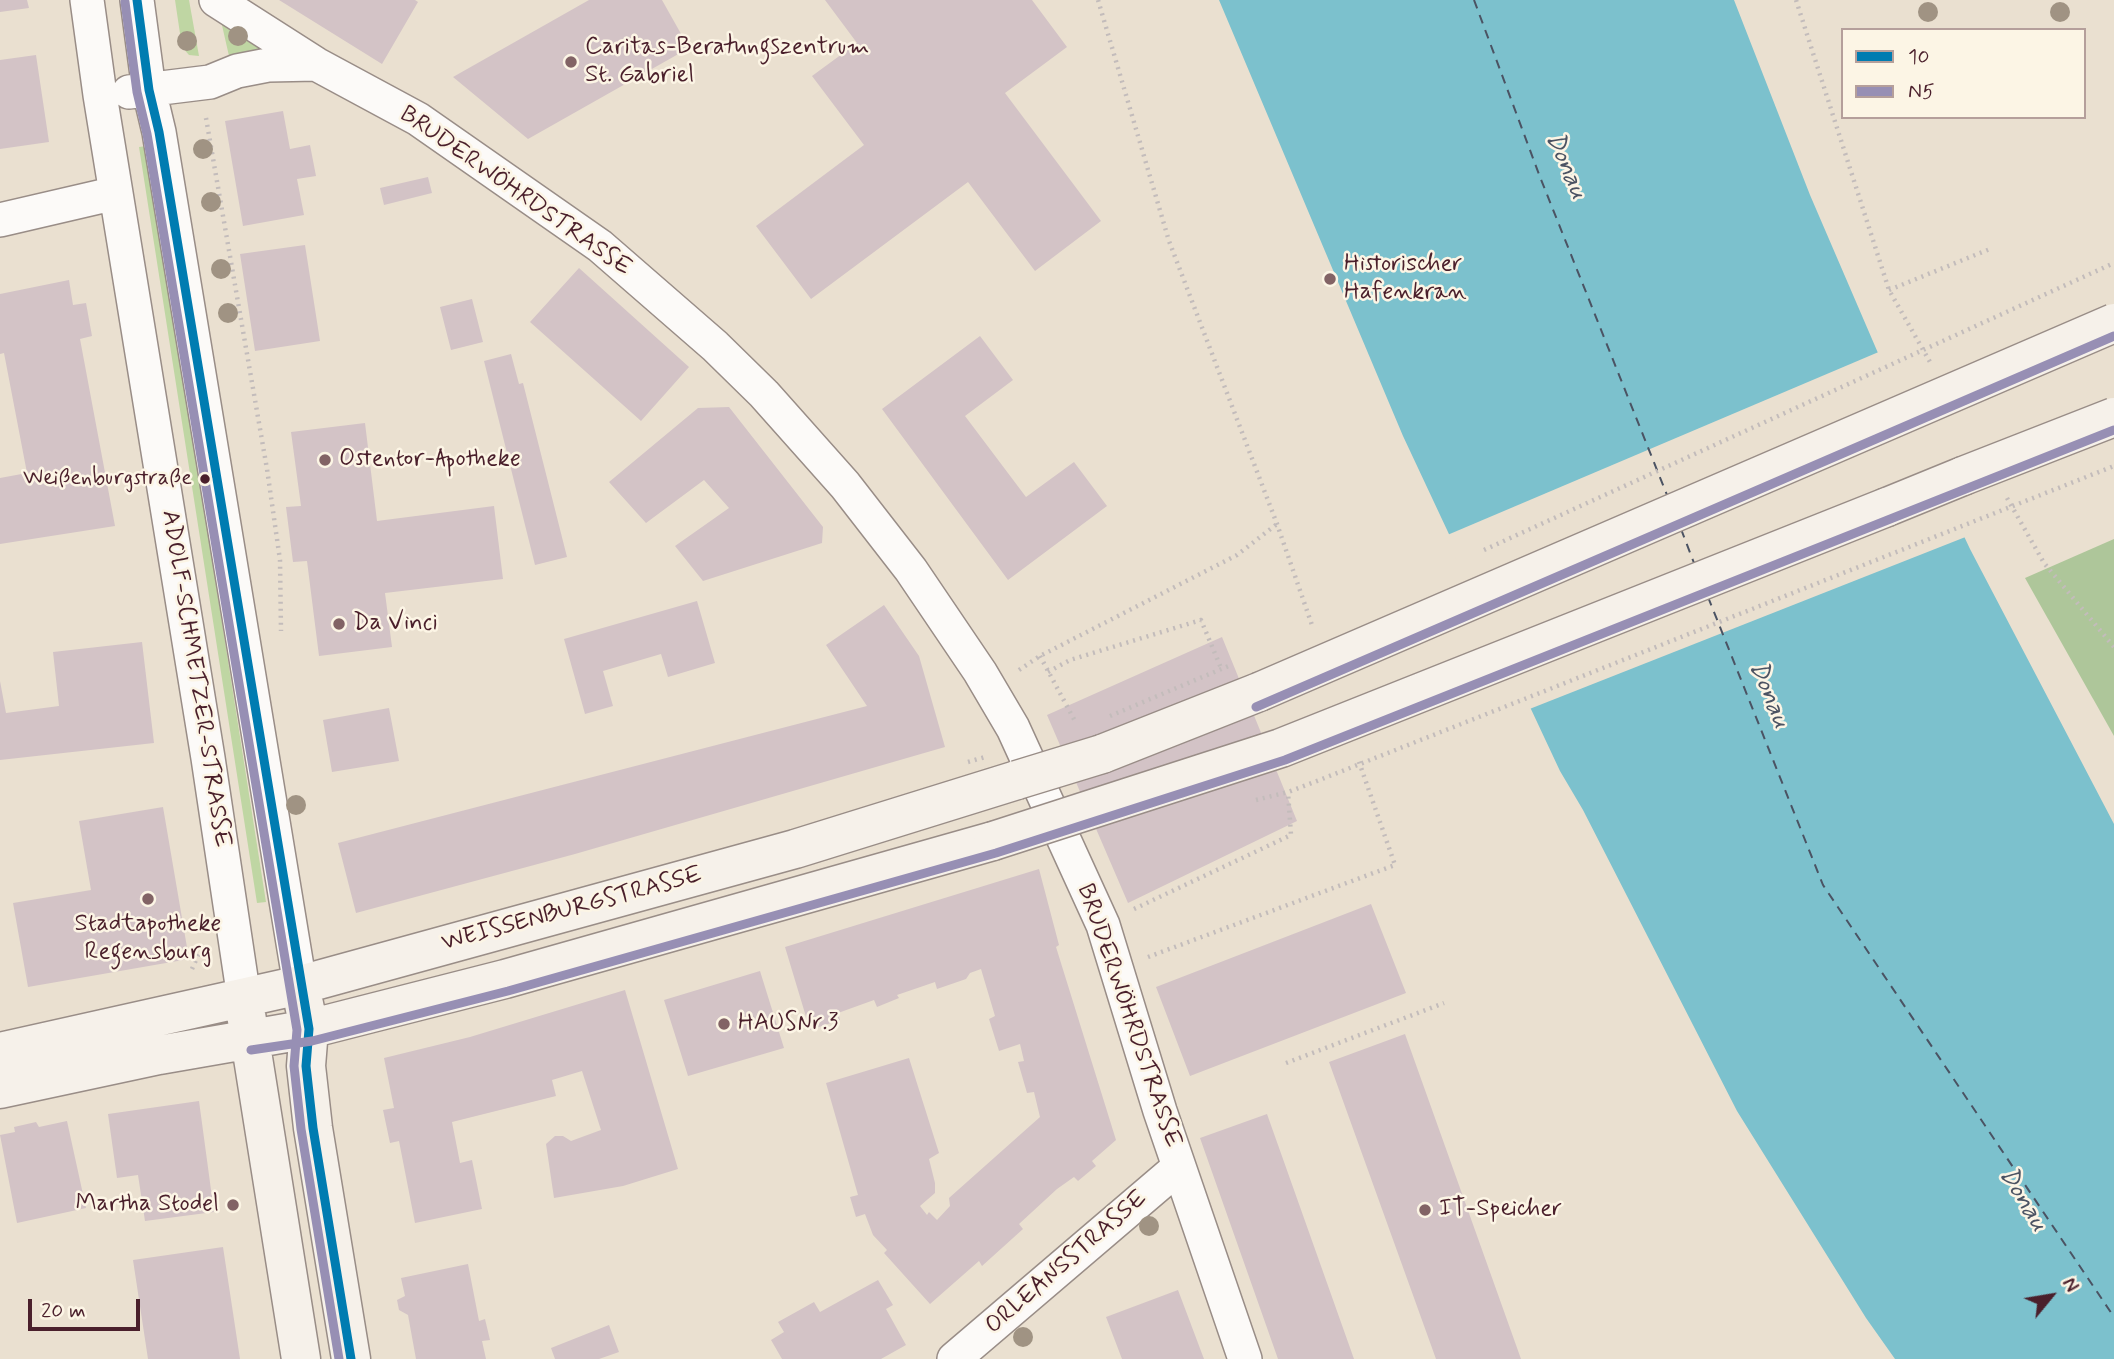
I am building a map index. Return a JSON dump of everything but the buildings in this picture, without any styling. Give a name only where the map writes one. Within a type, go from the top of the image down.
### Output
[{"type":"main road","name":"WEISSENBURGSTRASSE","points":[[0,1052],[300,985],[795,849],[971,778],[1005,767],[1102,754],[1259,692],[2114,323]]},
{"type":"main road","name":"WEISSENBURGSTRASSE","points":[[0,1089],[146,1057],[309,1029],[505,979],[993,841],[1281,748],[2114,417]]},
{"type":"main road","points":[[300,985],[309,1029],[306,1066],[313,1128],[351,1359]]},
{"type":"main road","name":"ADOLF-SCHMETZER-STRASSE","points":[[244,998],[301,1359]]},
{"type":"street","name":"ADOLF-SCHMETZER-STRASSE","points":[[88,0],[100,95],[206,745],[244,998]]},
{"type":"street","points":[[137,0],[149,90],[159,132],[300,985]]},
{"type":"street","name":"BRUDERWÖHRDSTRASSE","points":[[216,0],[316,64],[418,119],[600,246],[715,346],[764,394],[845,485],[911,570],[991,689],[1103,925],[1160,1111],[1245,1359]]},
{"type":"street","name":"BRUDERWÖHRDSTRASSE","points":[[100,95],[210,82],[237,71],[268,65],[316,64]]},
{"type":"street","points":[[0,220],[116,193]]},
{"type":"street","name":"ORLEANSSTRASSE","points":[[954,1359],[1179,1167]]},
{"type":"path","points":[[1098,0],[1169,241],[1277,524],[1311,629],[1322,623]]},
{"type":"path","points":[[1796,0],[1889,290],[1990,249]]},
{"type":"path","points":[[214,172],[267,469],[280,560],[281,642]]},
{"type":"path","points":[[1473,555],[2114,263]]},
{"type":"path","points":[[1322,779],[2114,466]]},
{"type":"path","points":[[254,470],[267,469]]},
{"type":"path","points":[[991,689],[1040,656],[1237,555],[1277,524]]},
{"type":"path","points":[[1048,672],[1070,660],[1201,620],[1221,669]]},
{"type":"path","points":[[1040,656],[1079,729]]},
{"type":"path","points":[[1103,719],[1234,663]]},
{"type":"path","points":[[1117,969],[1395,864],[1354,747]]},
{"type":"path","points":[[971,778],[1005,767]]},
{"type":"path","points":[[1103,925],[1291,835],[1287,792]]},
{"type":"path","points":[[1286,1063],[1444,1003]]},
{"type":"green space","points":[[175,0],[189,0],[199,56],[189,55],[182,47]]},
{"type":"green space","points":[[219,12],[278,49],[229,56]]},
{"type":"green space","points":[[147,146],[266,902],[257,903],[139,147]]},
{"type":"green space","points":[[2114,539],[2114,736],[2025,578]]},
{"type":"water","name":"Donau","points":[[1219,0],[1734,0],[1810,195],[1878,353],[1970,549],[2114,824],[2114,1359],[1895,1359],[1866,1318],[1737,1111],[1583,810],[1560,771],[1403,436]]},
{"type":"pier","points":[[1881,351],[1968,536],[1527,710],[1445,536]]},
{"type":"ferry route","points":[[1474,0],[1540,177],[1667,495]]},
{"type":"ferry route","points":[[1681,529],[1694,563]]},
{"type":"ferry route","points":[[1708,597],[1823,885],[2114,1317]]},
{"type":"transit line","name":"10","points":[[137,0],[149,90],[159,132],[309,1029],[306,1066],[313,1128],[351,1359]]},
{"type":"transit line","name":"N5","points":[[125,2],[137,92],[147,134],[297,1030],[294,1066],[301,1129],[339,1359]]},
{"type":"transit line","name":"N5","points":[[1256,707],[2114,336]]},
{"type":"transit line","name":"N5","points":[[251,1050],[312,1041],[508,991],[996,853],[1285,760],[2114,430]]},
{"type":"place","name":"Caritas-Beratungszentrum St. Gabriel","points":[[571,62]]},
{"type":"place","name":"Historischer Hafenkran","points":[[1330,279]]},
{"type":"place","name":"Ostentor-Apotheke","points":[[325,460]]},
{"type":"place","name":"Weißenburgstraße","points":[[205,479]]},
{"type":"place","name":"Da Vinci","points":[[339,624]]},
{"type":"place","name":"Stadtapotheke Regensburg","points":[[148,899]]},
{"type":"place","name":"HAUSNr.3","points":[[724,1024]]},
{"type":"place","name":"Martha Stodel","points":[[233,1205]]},
{"type":"place","name":"IT-Speicher","points":[[1425,1210]]}]
